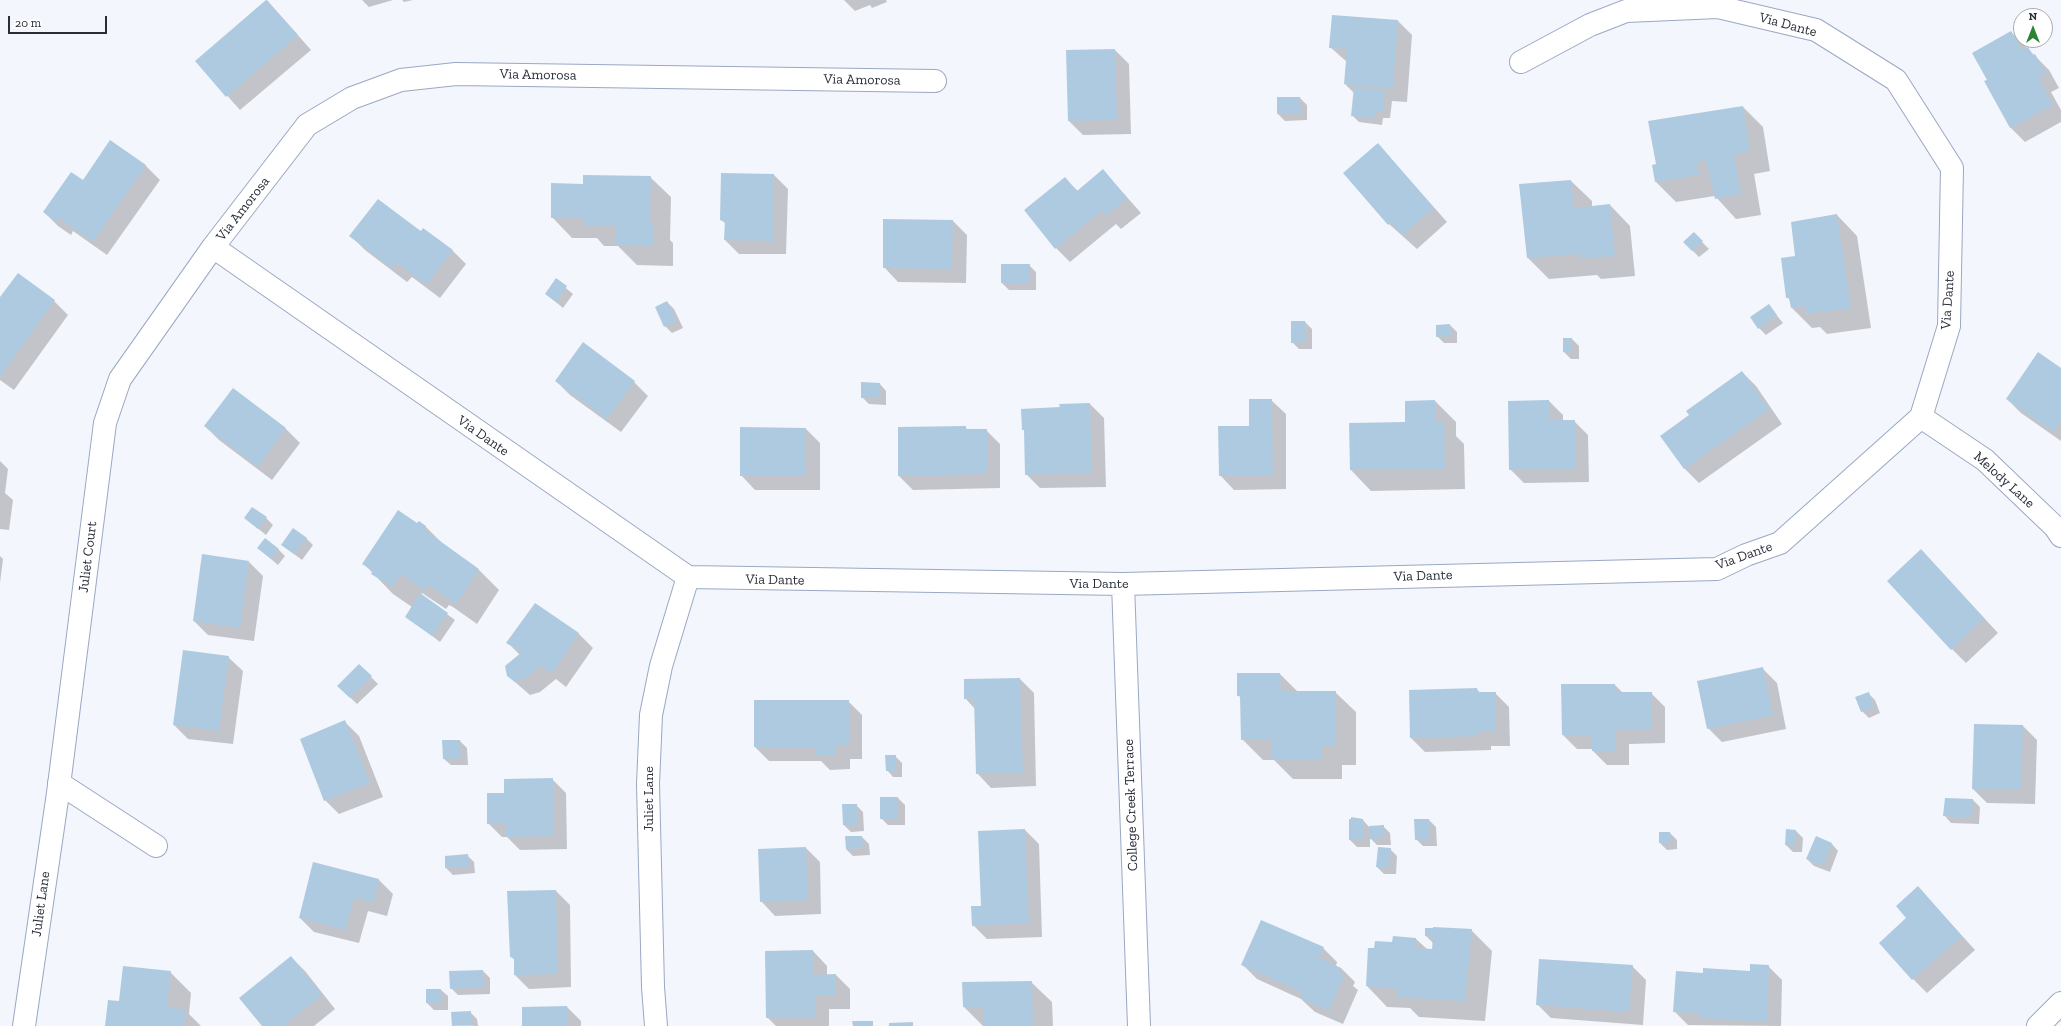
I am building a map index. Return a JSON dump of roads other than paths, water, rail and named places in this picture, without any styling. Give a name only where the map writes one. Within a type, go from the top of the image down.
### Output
[{"type":"street","name":"Via Dante","points":[[213,247],[688,577],[1123,584],[1717,569],[1746,555],[1780,543],[1921,417],[1949,326],[1952,168],[1896,80],[1816,30],[1718,7],[1626,11],[1590,25],[1521,62]]},
{"type":"street","name":"Via Amorosa","points":[[213,247],[307,126],[352,98],[401,80],[456,74],[935,81]]},
{"type":"street","name":"Juliet Court","points":[[59,783],[105,424],[120,379],[213,247]]},
{"type":"street","name":"Melody Lane","points":[[1921,417],[1985,460],[2055,527],[2061,536]]},
{"type":"street","name":"Juliet Lane","points":[[656,1026],[653,987],[648,784],[651,715],[661,666],[688,577]]},
{"type":"street","name":"College Creek Terrace","points":[[1123,584],[1139,1026]]},
{"type":"street","name":"Juliet Lane","points":[[24,1026],[59,783]]},
{"type":"street","points":[[59,783],[156,846]]},
{"type":"street","points":[[2038,1026],[2061,1003]]}]
